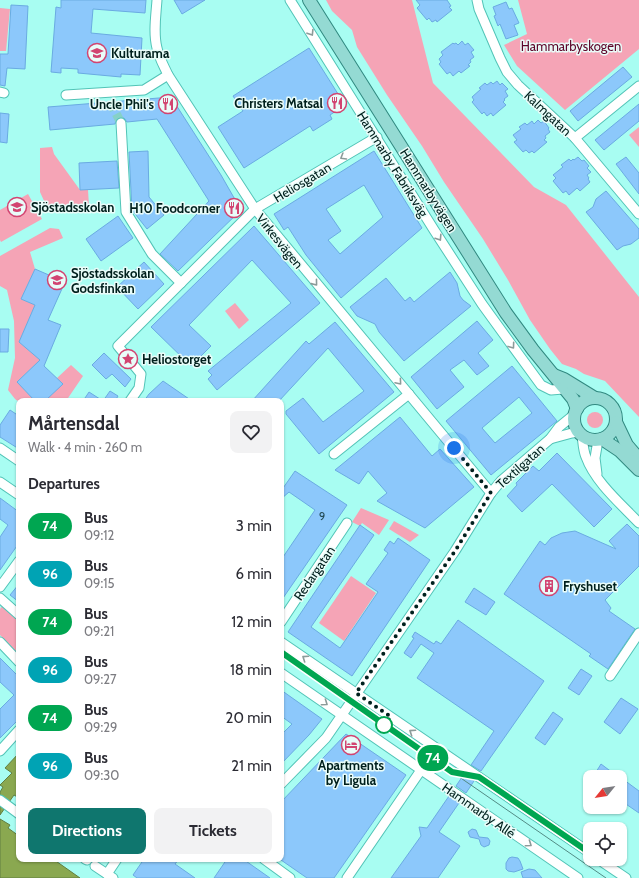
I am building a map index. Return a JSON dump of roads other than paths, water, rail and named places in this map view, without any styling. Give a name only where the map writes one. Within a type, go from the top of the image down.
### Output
[{"type":"main road","name":"Hammarbyvägen","points":[[309,0],[506,312],[563,389],[573,399],[576,411],[574,421],[581,434]]},
{"type":"main road","name":"Hammarbyvägen","points":[[554,375],[564,379],[595,398],[607,401],[615,410],[616,422],[627,445],[639,459]]},
{"type":"main road","points":[[576,411],[584,401],[595,398]]},
{"type":"main road","points":[[600,439],[611,432],[616,422]]},
{"type":"main road","points":[[581,434],[587,438],[600,439],[620,451],[639,470]]},
{"type":"street","name":"Virkesvägen","points":[[157,0],[155,37],[161,61],[168,75],[255,209],[339,312],[491,493]]},
{"type":"street","name":"Hammarby Fabriksväg","points":[[290,0],[482,304],[541,385],[551,390],[563,389]]},
{"type":"street","name":"Kalmgatan","points":[[477,0],[479,9],[507,72],[518,85],[575,138],[639,214]]},
{"type":"street","points":[[66,95],[110,97],[144,90],[168,75]]},
{"type":"street","points":[[575,138],[639,86]]},
{"type":"street","points":[[122,123],[126,212],[152,254],[181,283]]},
{"type":"street","name":"Heliosgatan","points":[[132,398],[139,388],[141,374],[118,346],[255,209],[377,137]]},
{"type":"street","points":[[334,454],[409,394]]},
{"type":"street","name":"Textilgatan","points":[[284,781],[326,738],[341,714],[455,551],[500,481],[550,439],[559,427],[576,411]]},
{"type":"street","name":"Textilgatan","points":[[550,439],[572,432],[581,434]]},
{"type":"street","points":[[581,434],[585,455],[597,478],[639,523]]},
{"type":"street","points":[[597,478],[595,458],[600,439]]},
{"type":"street","points":[[0,448],[16,459]]},
{"type":"street","points":[[0,482],[16,493]]},
{"type":"street","name":"Redargatan","points":[[284,618],[348,523]]},
{"type":"street","points":[[0,588],[16,565]]},
{"type":"street","points":[[0,598],[16,612]]},
{"type":"street","points":[[610,676],[639,633]]},
{"type":"street","points":[[0,642],[16,659]]},
{"type":"street","name":"Hammarby Allé","points":[[284,644],[583,848]]},
{"type":"street","name":"Hammarby Allé","points":[[284,675],[578,878]]},
{"type":"street","points":[[0,751],[16,733]]},
{"type":"street","points":[[347,878],[421,770]]},
{"type":"street","points":[[0,800],[16,812]]},
{"type":"street","points":[[95,866],[110,876],[116,862]]},
{"type":"street","points":[[268,862],[290,878]]},
{"type":"street","points":[[608,866],[626,878]]},
{"type":"tunnel","points":[[110,102],[121,123]]},
{"type":"tram line","points":[[452,772],[606,878]]},
{"type":"place","name":"Kulturama","points":[[97,53]]},
{"type":"place","name":"Christers Matsal","points":[[337,103]]},
{"type":"place","name":"Uncle Phil's","points":[[168,104]]},
{"type":"place","name":"Sjöstadsskolan","points":[[17,207]]},
{"type":"place","name":"H10 Foodcorner","points":[[234,208]]},
{"type":"place","name":"Sjöstadsskolan Godsfinkan","points":[[57,280]]},
{"type":"place","name":"Heliostorget","points":[[128,359]]},
{"type":"place","name":"Fryshuset","points":[[549,586]]},
{"type":"place","name":"Apartments by Ligula","points":[[351,745]]},
{"type":"park label","name":"Hammarbyskogen","points":[[571,46]]}]
